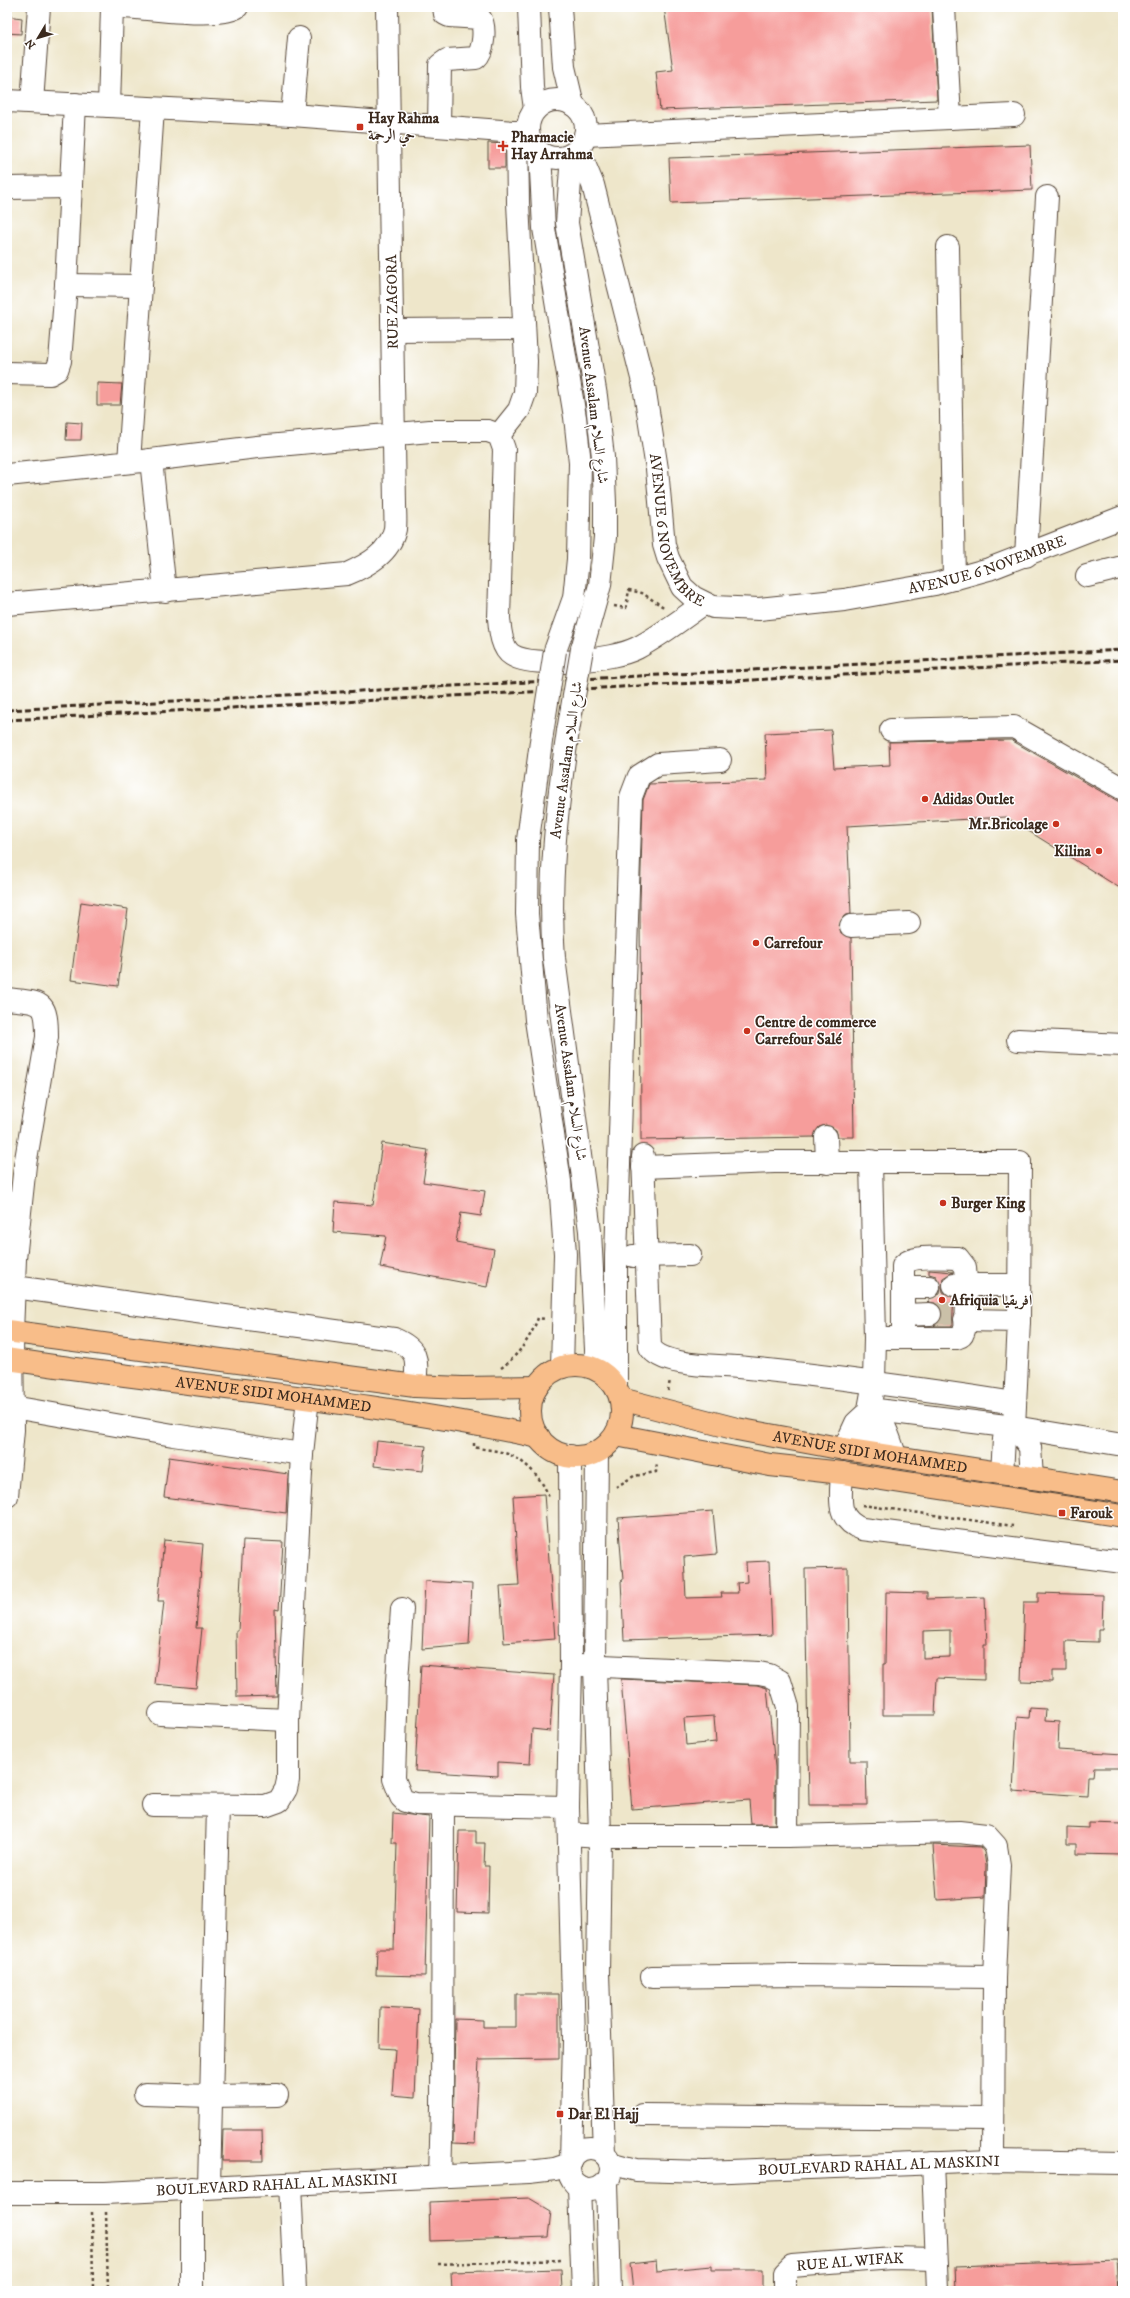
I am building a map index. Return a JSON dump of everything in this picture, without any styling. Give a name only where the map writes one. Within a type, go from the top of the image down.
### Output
[{"type":"main road","name":"AVENUE SIDI MOHAMMED","points":[[10,1331],[415,1386],[462,1388],[536,1387]]},
{"type":"main road","name":"AVENUE SIDI MOHAMMED","points":[[10,1360],[308,1398],[476,1424],[539,1437]]},
{"type":"main road","points":[[577,1364],[597,1369],[609,1378],[618,1393],[622,1417],[616,1435],[609,1443],[597,1452],[584,1456],[570,1456],[555,1451],[539,1437],[534,1428],[530,1412],[531,1402],[536,1387],[549,1373],[562,1367],[577,1364]]},
{"type":"main road","name":"AVENUE SIDI MOHAMMED","points":[[618,1393],[737,1429],[844,1449],[1123,1492]]},
{"type":"main road","name":"AVENUE SIDI MOHAMMED","points":[[616,1435],[770,1465],[842,1473],[1123,1516]]},
{"type":"street","points":[[32,102],[39,7]]},
{"type":"street","points":[[109,106],[112,7]]},
{"type":"street","points":[[123,7],[206,13],[229,11],[237,7]]},
{"type":"street","name":"RUE ZAGORA","points":[[165,591],[347,574],[376,560],[390,540],[395,529],[393,435],[394,330],[388,123],[387,7]]},
{"type":"street","points":[[439,126],[440,65],[447,60],[476,58],[481,51],[483,34],[483,23],[480,18],[449,16],[445,14],[444,7]]},
{"type":"street","points":[[499,435],[519,410],[526,393],[522,132],[528,124],[535,109],[532,87],[529,7]]},
{"type":"street","points":[[560,7],[564,67],[573,105],[584,118],[578,146]]},
{"type":"street","points":[[944,7],[950,118]]},
{"type":"street","points":[[292,115],[299,38]]},
{"type":"street","points":[[535,109],[549,101],[557,100],[573,105]]},
{"type":"street","points":[[7,101],[292,115],[522,132],[540,153],[556,159],[578,146],[950,118],[1014,115]]},
{"type":"street","points":[[7,374],[50,374],[57,370],[60,361],[66,285],[75,104]]},
{"type":"street","points":[[129,462],[153,109]]},
{"type":"street","name":"AVENUE 6 NOVEMBRE","points":[[578,146],[596,197],[644,386],[657,469],[664,545],[682,588],[703,604],[713,607],[759,609],[844,600],[954,579],[1026,556],[1121,522]]},
{"type":"street","name":"Avenue Assalam شارع السلام","points":[[578,146],[567,202],[567,223],[596,396],[603,457],[605,538],[600,585],[582,649],[557,806],[551,919],[554,958],[590,1231],[597,1369]]},
{"type":"street","name":"Avenue Assalam شارع السلام","points":[[540,153],[544,228],[575,417],[580,463],[578,559],[574,598],[555,651],[528,840],[527,914],[536,1020],[560,1181],[564,1254],[564,1322],[562,1367]]},
{"type":"street","points":[[567,202],[572,191],[582,184],[589,186],[596,197]]},
{"type":"street","points":[[7,188],[71,187]]},
{"type":"street","points":[[1026,556],[1046,197]]},
{"type":"street","points":[[948,247],[954,579]]},
{"type":"street","points":[[66,285],[141,286]]},
{"type":"street","points":[[394,330],[524,329]]},
{"type":"street","points":[[7,475],[257,447],[393,435],[430,432],[488,431],[499,435]]},
{"type":"street","points":[[499,435],[504,449],[499,618],[500,632],[509,652],[520,658],[535,661],[600,660],[637,648],[683,619],[703,604]]},
{"type":"street","points":[[7,604],[165,591],[151,460]]},
{"type":"street","points":[[1087,576],[1123,567]]},
{"type":"street","points":[[891,730],[1014,727],[1123,790]]},
{"type":"street","points":[[618,1393],[616,1256],[631,797],[639,776],[658,764],[720,760]]},
{"type":"street","points":[[851,926],[909,923]]},
{"type":"street","points":[[7,999],[38,1002],[44,1009],[47,1019],[47,1037],[16,1164],[15,1259],[10,1286],[10,1406],[13,1430],[7,1496]]},
{"type":"street","points":[[1018,1040],[1123,1045]]},
{"type":"street","points":[[826,1137],[827,1163]]},
{"type":"street","points":[[1002,1473],[1004,1439],[1014,1428],[1019,1321],[1020,1162],[871,1161],[827,1163],[643,1161],[650,1347],[658,1356],[692,1363],[874,1382],[1015,1403]]},
{"type":"street","points":[[868,1452],[869,1410],[874,1382],[875,1338],[871,1161]]},
{"type":"street","points":[[616,1256],[690,1255]]},
{"type":"street","points":[[875,1338],[903,1338],[961,1337],[964,1333],[960,1285],[965,1267],[961,1260],[958,1258],[909,1260],[903,1266],[903,1338]]},
{"type":"street","points":[[960,1285],[1019,1285]]},
{"type":"street","points":[[10,1286],[394,1339],[405,1344],[413,1351],[417,1360],[415,1386]]},
{"type":"street","points":[[903,1287],[929,1287]]},
{"type":"street","points":[[903,1315],[930,1314]]},
{"type":"street","points":[[962,1316],[1019,1321]]},
{"type":"street","points":[[153,1805],[265,1806],[279,1801],[286,1790],[288,1780],[288,1720],[302,1454],[308,1398]]},
{"type":"street","points":[[10,1406],[173,1435],[302,1454]]},
{"type":"street","points":[[869,1410],[1014,1428],[1123,1446]]},
{"type":"street","points":[[844,1449],[856,1423],[869,1410]]},
{"type":"street","points":[[869,1410],[884,1426],[896,1457]]},
{"type":"street","points":[[1014,1428],[1030,1448],[1032,1478]]},
{"type":"street","points":[[597,1452],[595,1665],[600,1836],[598,1973],[608,2168],[610,2291]]},
{"type":"street","points":[[570,1456],[568,1490],[571,1665],[568,1807],[574,2041],[573,2172],[582,2260],[583,2291]]},
{"type":"street","name":"AVENUE SIDI MOHAMMED","points":[[842,1473],[841,1502],[849,1523],[862,1529],[1123,1562]]},
{"type":"street","points":[[402,1609],[397,1681],[394,1779],[397,1792],[405,1801],[416,1804],[568,1807]]},
{"type":"street","points":[[571,1665],[759,1673],[769,1675],[780,1681],[788,1707],[787,1836]]},
{"type":"street","points":[[160,1714],[288,1720]]},
{"type":"street","points":[[440,2176],[442,2108],[443,1805]]},
{"type":"street","points":[[192,2291],[210,2096],[218,1806]]},
{"type":"street","points":[[569,1834],[600,1836],[787,1836],[959,1832],[986,1835],[990,1837],[996,1846],[999,1865],[994,1977],[992,2118],[994,2161]]},
{"type":"street","points":[[652,1977],[797,1975],[994,1977]]},
{"type":"street","points":[[145,2094],[210,2096],[277,2095]]},
{"type":"street","points":[[642,2115],[992,2118]]},
{"type":"street","name":"BOULEVARD RAHAL AL MASKINI","points":[[573,2172],[574,2156],[583,2150],[594,2149],[608,2168],[704,2172],[994,2161],[1123,2163]]},
{"type":"street","points":[[933,2163],[938,2291]]},
{"type":"street","name":"BOULEVARD RAHAL AL MASKINI","points":[[7,2193],[98,2193],[547,2170],[573,2172],[594,2190],[608,2168]]},
{"type":"street","points":[[290,2184],[295,2291]]},
{"type":"street","name":"RUE AL WIFAK","points":[[785,2291],[785,2273],[792,2266],[892,2258],[936,2259]]},
{"type":"path","points":[[595,604],[626,608],[629,590],[642,593],[683,619]]},
{"type":"path","points":[[499,1369],[516,1354],[530,1334],[538,1318],[564,1322]]},
{"type":"path","points":[[476,1424],[474,1447],[510,1454],[522,1462],[541,1481],[547,1491],[550,1502]]},
{"type":"path","points":[[613,1491],[620,1484],[634,1476],[656,1472],[659,1444]]},
{"type":"path","points":[[841,1502],[1021,1527]]},
{"type":"path","points":[[93,2291],[98,2193]]},
{"type":"path","points":[[98,2193],[108,2291]]},
{"type":"path","points":[[438,2264],[582,2260]]},
{"type":"building","points":[[664,7],[932,7],[937,100],[660,110],[656,72],[673,70]]},
{"type":"building","points":[[7,16],[22,18],[21,34],[7,33]]},
{"type":"building","points":[[488,143],[505,144],[505,168],[488,168]]},
{"type":"building","points":[[1030,145],[1032,190],[671,203],[669,158]]},
{"type":"building","points":[[97,383],[122,384],[120,405],[97,405]]},
{"type":"building","points":[[67,422],[82,423],[81,440],[66,440]]},
{"type":"building","name":"Centre de commerce Carrefour Salé","points":[[831,730],[834,768],[890,765],[889,742],[1011,740],[1123,804],[1123,890],[1006,817],[847,826],[851,914],[844,916],[839,926],[841,933],[851,938],[854,1137],[838,1137],[836,1130],[826,1125],[819,1127],[814,1137],[641,1140],[640,902],[643,800],[649,784],[767,780],[765,733]]},
{"type":"building","points":[[81,902],[128,909],[118,986],[71,980]]},
{"type":"building","points":[[382,1143],[428,1150],[423,1182],[485,1191],[481,1216],[461,1213],[456,1242],[494,1249],[487,1287],[380,1267],[386,1236],[333,1232],[335,1202],[373,1205]]},
{"type":"building","points":[[929,1270],[953,1272],[943,1278],[942,1285],[943,1292],[954,1298],[952,1326],[934,1326],[941,1320],[942,1313],[940,1307],[935,1303],[929,1302],[929,1299],[940,1294],[941,1287],[936,1276],[929,1274]]},
{"type":"building","points":[[377,1441],[426,1446],[423,1471],[374,1466]]},
{"type":"building","points":[[169,1457],[288,1474],[286,1513],[164,1497]]},
{"type":"building","points":[[544,1494],[555,1639],[504,1643],[500,1586],[519,1585],[513,1496]]},
{"type":"building","points":[[713,1511],[717,1554],[684,1557],[686,1598],[722,1597],[721,1593],[738,1593],[737,1583],[747,1582],[746,1562],[769,1561],[772,1635],[624,1640],[621,1581],[623,1580],[618,1518]]},
{"type":"building","points":[[164,1540],[203,1544],[196,1628],[202,1628],[196,1688],[155,1684],[164,1601],[158,1601]]},
{"type":"building","points":[[243,1540],[283,1542],[279,1610],[275,1609],[277,1696],[237,1697],[236,1631],[238,1631]]},
{"type":"building","points":[[848,1568],[850,1761],[866,1761],[867,1805],[809,1805],[805,1569]]},
{"type":"building","points":[[425,1581],[472,1584],[469,1645],[422,1649]]},
{"type":"building","points":[[886,1592],[927,1593],[927,1599],[985,1597],[987,1645],[984,1645],[984,1680],[937,1678],[935,1715],[883,1715],[883,1664],[885,1664]],"holes":[[[950,1630],[950,1657],[923,1658],[923,1631]]]},
{"type":"building","points":[[1038,1593],[1103,1595],[1102,1630],[1098,1630],[1098,1642],[1066,1641],[1066,1671],[1052,1671],[1052,1682],[1021,1681],[1024,1602],[1038,1602]]},
{"type":"building","points":[[421,1665],[554,1675],[550,1731],[532,1729],[530,1764],[498,1762],[498,1776],[415,1771]]},
{"type":"building","points":[[621,1679],[757,1685],[767,1688],[775,1767],[775,1824],[751,1824],[749,1800],[632,1809]],"holes":[[[714,1716],[716,1742],[686,1745],[684,1718]]]},
{"type":"building","points":[[1030,1708],[1046,1709],[1045,1721],[1059,1722],[1058,1750],[1123,1754],[1123,1768],[1094,1768],[1093,1776],[1088,1776],[1087,1796],[1013,1791],[1017,1717],[1029,1718]]},
{"type":"building","points":[[393,1813],[429,1817],[425,1976],[376,1975],[377,1949],[394,1949],[397,1843],[392,1843]]},
{"type":"building","points":[[1089,1823],[1123,1824],[1123,1855],[1077,1854],[1077,1844],[1067,1844],[1067,1827],[1089,1828]]},
{"type":"building","points":[[459,1831],[476,1831],[476,1843],[485,1843],[484,1866],[489,1866],[488,1913],[457,1912]]},
{"type":"building","points":[[933,1845],[980,1847],[984,1852],[986,1866],[985,1897],[937,1900]]},
{"type":"building","points":[[516,1994],[559,1994],[559,2059],[479,2060],[475,2144],[453,2143],[455,2019],[483,2020],[483,2027],[516,2027]]},
{"type":"building","points":[[380,2007],[419,2009],[415,2097],[392,2095],[395,2049],[379,2048]]},
{"type":"building","points":[[223,2130],[262,2130],[263,2161],[222,2161]]},
{"type":"building","points":[[529,2198],[551,2211],[548,2237],[430,2241],[429,2202]]},
{"type":"building","points":[[656,2261],[657,2271],[711,2266],[711,2270],[763,2270],[763,2291],[633,2291],[630,2264]]},
{"type":"building","points":[[1117,2261],[1119,2291],[956,2291],[955,2267]]},
{"type":"building","points":[[561,2269],[562,2291],[452,2291],[451,2272]]},
{"type":"tunnel","points":[[930,1314],[954,1313]]},
{"type":"railway","points":[[7,710],[1123,650]]},
{"type":"railway","points":[[7,720],[1123,660]]},
{"type":"place","name":"Hay Rahma حي الرحمة","points":[[360,127]]},
{"type":"place","name":"Pharmacie Hay Arrahma","points":[[503,146]]},
{"type":"place","name":"Adidas Outlet","points":[[925,799]]},
{"type":"place","name":"Mr.Bricolage","points":[[1056,824]]},
{"type":"place","name":"Kilina","points":[[1099,851]]},
{"type":"place","name":"Carrefour","points":[[756,943]]},
{"type":"place","name":"Centre de commerce Carrefour Salé","points":[[747,1031]]},
{"type":"place","name":"Burger King","points":[[943,1203]]},
{"type":"place","name":"Afriquia افريقيا","points":[[942,1300]]},
{"type":"place","name":"Farouk","points":[[1062,1513]]},
{"type":"place","name":"Dar El Hajj","points":[[560,2114]]}]
